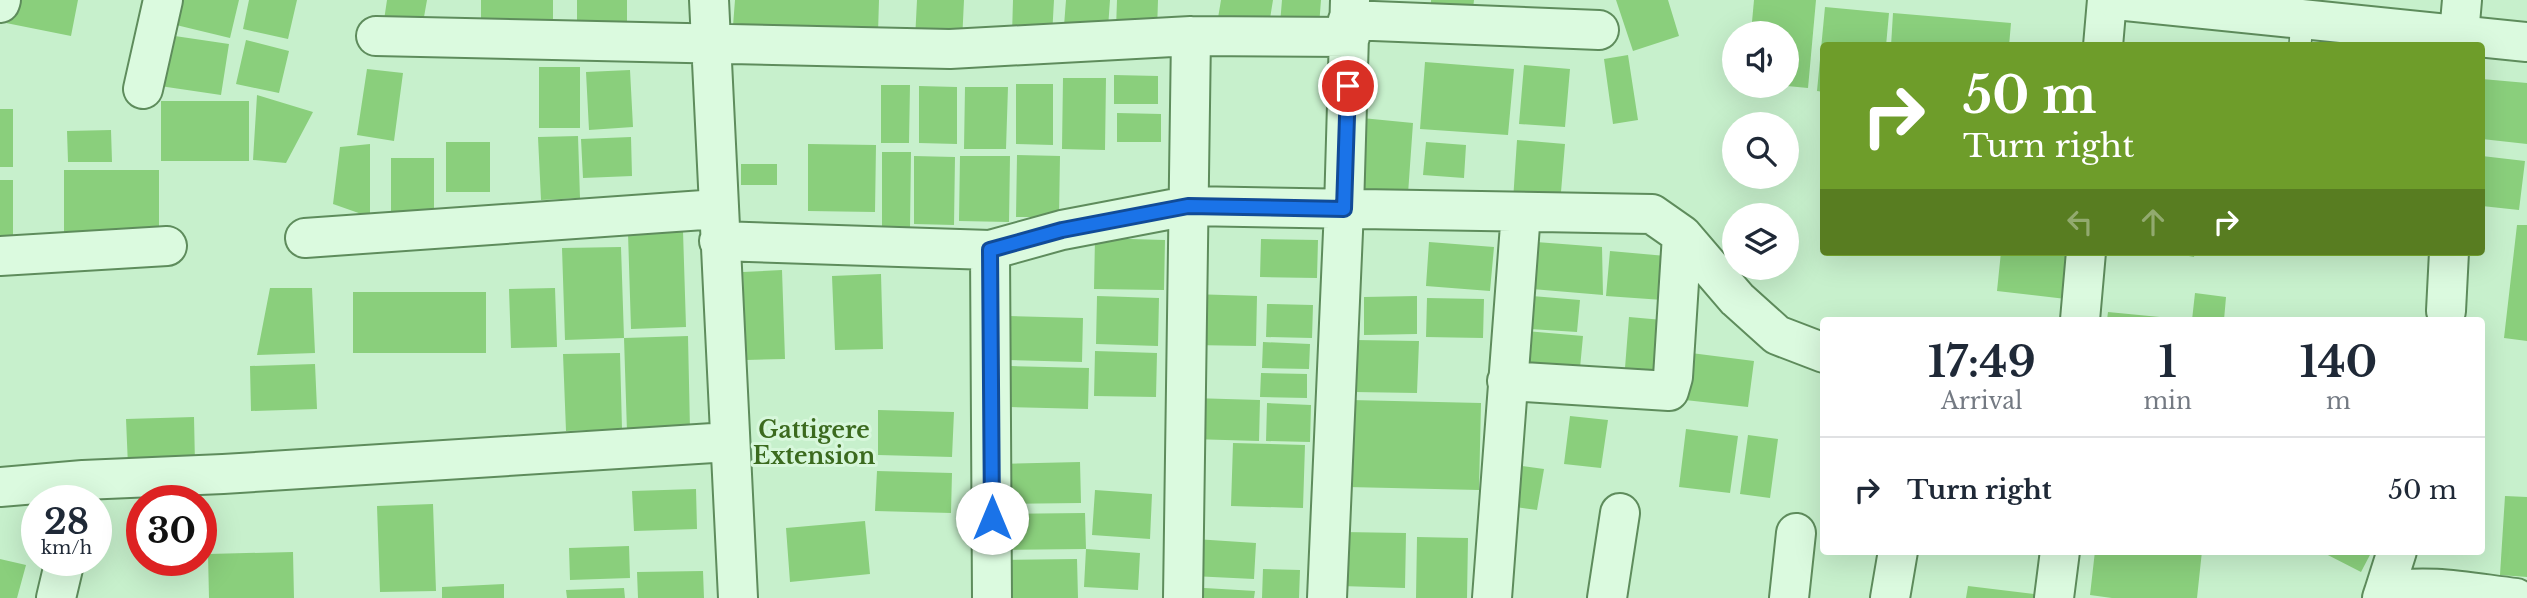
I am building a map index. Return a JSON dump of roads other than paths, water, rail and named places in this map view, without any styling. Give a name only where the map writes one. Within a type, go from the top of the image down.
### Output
[{"type":"street","points":[[143,89],[163,0]]},
{"type":"street","points":[[709,0],[738,598]]},
{"type":"street","points":[[2103,42],[2107,0]]},
{"type":"street","points":[[2116,0],[2301,32],[2460,27],[2527,42]]},
{"type":"street","points":[[376,36],[950,49],[1191,36],[1349,19],[1600,30]]},
{"type":"street","points":[[1327,598],[1344,209],[1349,19]]},
{"type":"street","points":[[1183,598],[1191,36]]},
{"type":"street","points":[[305,239],[719,225],[990,250],[1062,230],[1188,206],[1652,214],[1682,236],[1737,299],[1777,335],[1820,351]]},
{"type":"street","points":[[1492,598],[1521,212]]},
{"type":"street","points":[[1507,382],[1669,391],[1682,236]]},
{"type":"street","points":[[0,256],[167,246]]},
{"type":"street","points":[[990,250],[992,598]]},
{"type":"street","points":[[2080,317],[2086,256]]},
{"type":"street","points":[[2441,256],[2446,311]]},
{"type":"street","points":[[112,487],[223,474],[729,442]]},
{"type":"street","points":[[0,487],[21,488]]},
{"type":"street","points":[[1607,598],[1620,513]]},
{"type":"street","points":[[1789,598],[1796,533]]},
{"type":"street","points":[[1890,598],[1897,555]]},
{"type":"street","points":[[2054,598],[2059,555]]},
{"type":"street","points":[[2383,595],[2396,555]]},
{"type":"street","points":[[57,598],[62,576]]},
{"type":"street","points":[[2383,595],[2407,587],[2516,598]]},
{"type":"district","name":"Gattigere Extension","points":[[814,443]]}]
